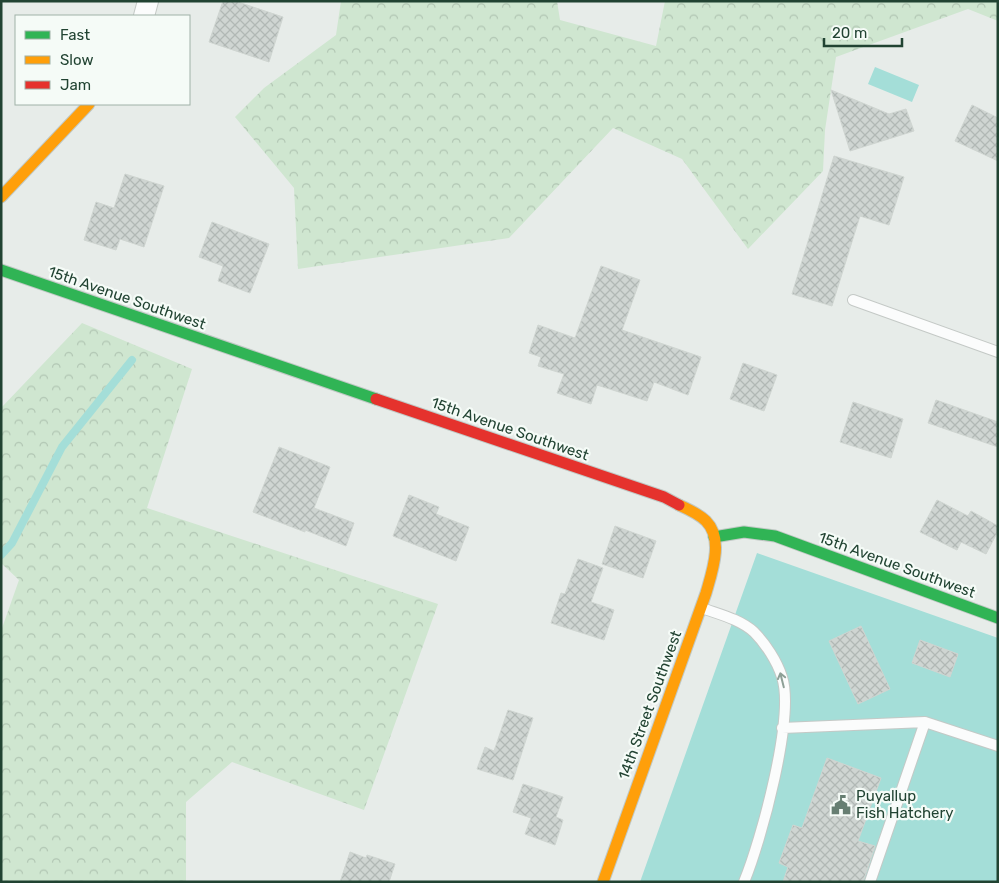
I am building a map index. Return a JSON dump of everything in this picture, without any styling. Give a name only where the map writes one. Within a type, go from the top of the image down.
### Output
[{"type":"street","points":[[144,15],[148,1]]},
{"type":"street","points":[[1,197],[88,105]]},
{"type":"street","name":"15th Avenue Southwest","points":[[1,270],[198,340],[664,497],[707,521],[714,536],[751,531],[775,536],[998,618]]},
{"type":"street","name":"14th Street Southwest","points":[[603,882],[713,571],[716,550],[714,536]]},
{"type":"lane","points":[[853,300],[998,352]]},
{"type":"lane","points":[[701,608],[738,622],[753,631],[765,645],[782,677],[785,695],[782,728],[768,805],[754,856],[744,882]]},
{"type":"lane","points":[[782,728],[925,722],[998,746]]},
{"type":"lane","points":[[870,882],[925,722]]},
{"type":"green space","points":[[341,1],[557,1],[560,20],[656,46],[665,1],[998,1],[998,21],[968,9],[836,57],[825,130],[823,171],[748,249],[682,159],[613,128],[509,238],[298,269],[294,188],[235,117],[264,88],[336,35]]},
{"type":"green space","points":[[82,323],[192,369],[147,508],[438,604],[364,810],[232,762],[186,802],[186,882],[1,882],[1,631],[19,580],[1,563],[1,408]]},
{"type":"water","points":[[875,67],[919,85],[912,102],[868,84]]},
{"type":"water","name":"Puyallup Fish Hatchery","points":[[757,553],[998,638],[998,882],[640,882]]},
{"type":"building","points":[[223,1],[235,1],[283,17],[269,62],[209,42]]},
{"type":"building","points":[[831,90],[889,114],[906,109],[914,131],[850,151]]},
{"type":"building","points":[[972,105],[998,118],[998,161],[955,141]]},
{"type":"building","points":[[834,156],[904,177],[889,225],[860,216],[832,306],[792,294]]},
{"type":"building","points":[[125,174],[164,186],[144,247],[120,239],[116,250],[84,240],[96,202],[114,208]]},
{"type":"building","points":[[212,222],[269,244],[250,293],[218,281],[223,266],[199,257]]},
{"type":"building","points":[[601,266],[640,280],[622,330],[701,357],[688,395],[654,382],[647,401],[597,385],[591,404],[557,393],[564,374],[538,366],[541,357],[529,353],[538,325],[575,338]]},
{"type":"building","points":[[743,363],[777,375],[764,411],[730,399]]},
{"type":"building","points":[[936,400],[998,422],[998,447],[928,423]]},
{"type":"building","points":[[853,402],[903,419],[891,458],[840,442]]},
{"type":"building","points":[[279,447],[330,467],[314,508],[354,523],[346,546],[253,512]]},
{"type":"building","points":[[409,495],[439,507],[436,514],[469,527],[456,561],[393,536]]},
{"type":"building","points":[[937,500],[968,516],[971,511],[998,526],[998,531],[986,554],[961,542],[957,550],[920,532]]},
{"type":"building","points":[[615,526],[656,541],[643,578],[602,564]]},
{"type":"building","points":[[578,559],[603,568],[591,602],[614,610],[604,640],[551,623],[561,593],[565,594]]},
{"type":"building","points":[[861,626],[890,689],[858,704],[829,641]]},
{"type":"building","points":[[920,640],[958,654],[950,677],[912,663]]},
{"type":"building","points":[[508,710],[533,718],[513,780],[477,769],[485,747],[494,751]]},
{"type":"building","name":"Puyallup Fish Hatchery","points":[[827,758],[881,778],[858,841],[875,846],[863,882],[783,882],[788,867],[779,863],[793,825],[802,828]]},
{"type":"building","points":[[523,784],[563,797],[556,817],[563,820],[555,845],[525,834],[531,818],[513,812]]},
{"type":"building","points":[[350,852],[366,858],[367,855],[395,864],[389,882],[340,882]]},
{"type":"waterway","points":[[1,555],[12,543],[62,447],[132,360]]},
{"type":"traffic: fast","points":[[1,270],[376,399]]},
{"type":"traffic: fast","points":[[714,537],[744,532],[775,536],[998,618]]},
{"type":"traffic: slow","points":[[1,197],[88,105]]},
{"type":"traffic: slow","points":[[603,882],[706,593],[713,566],[715,546],[711,528],[700,516],[679,505]]},
{"type":"traffic: jam","points":[[376,399],[664,497],[679,505]]},
{"type":"place","name":"Puyallup Fish Hatchery","points":[[841,805]]}]
